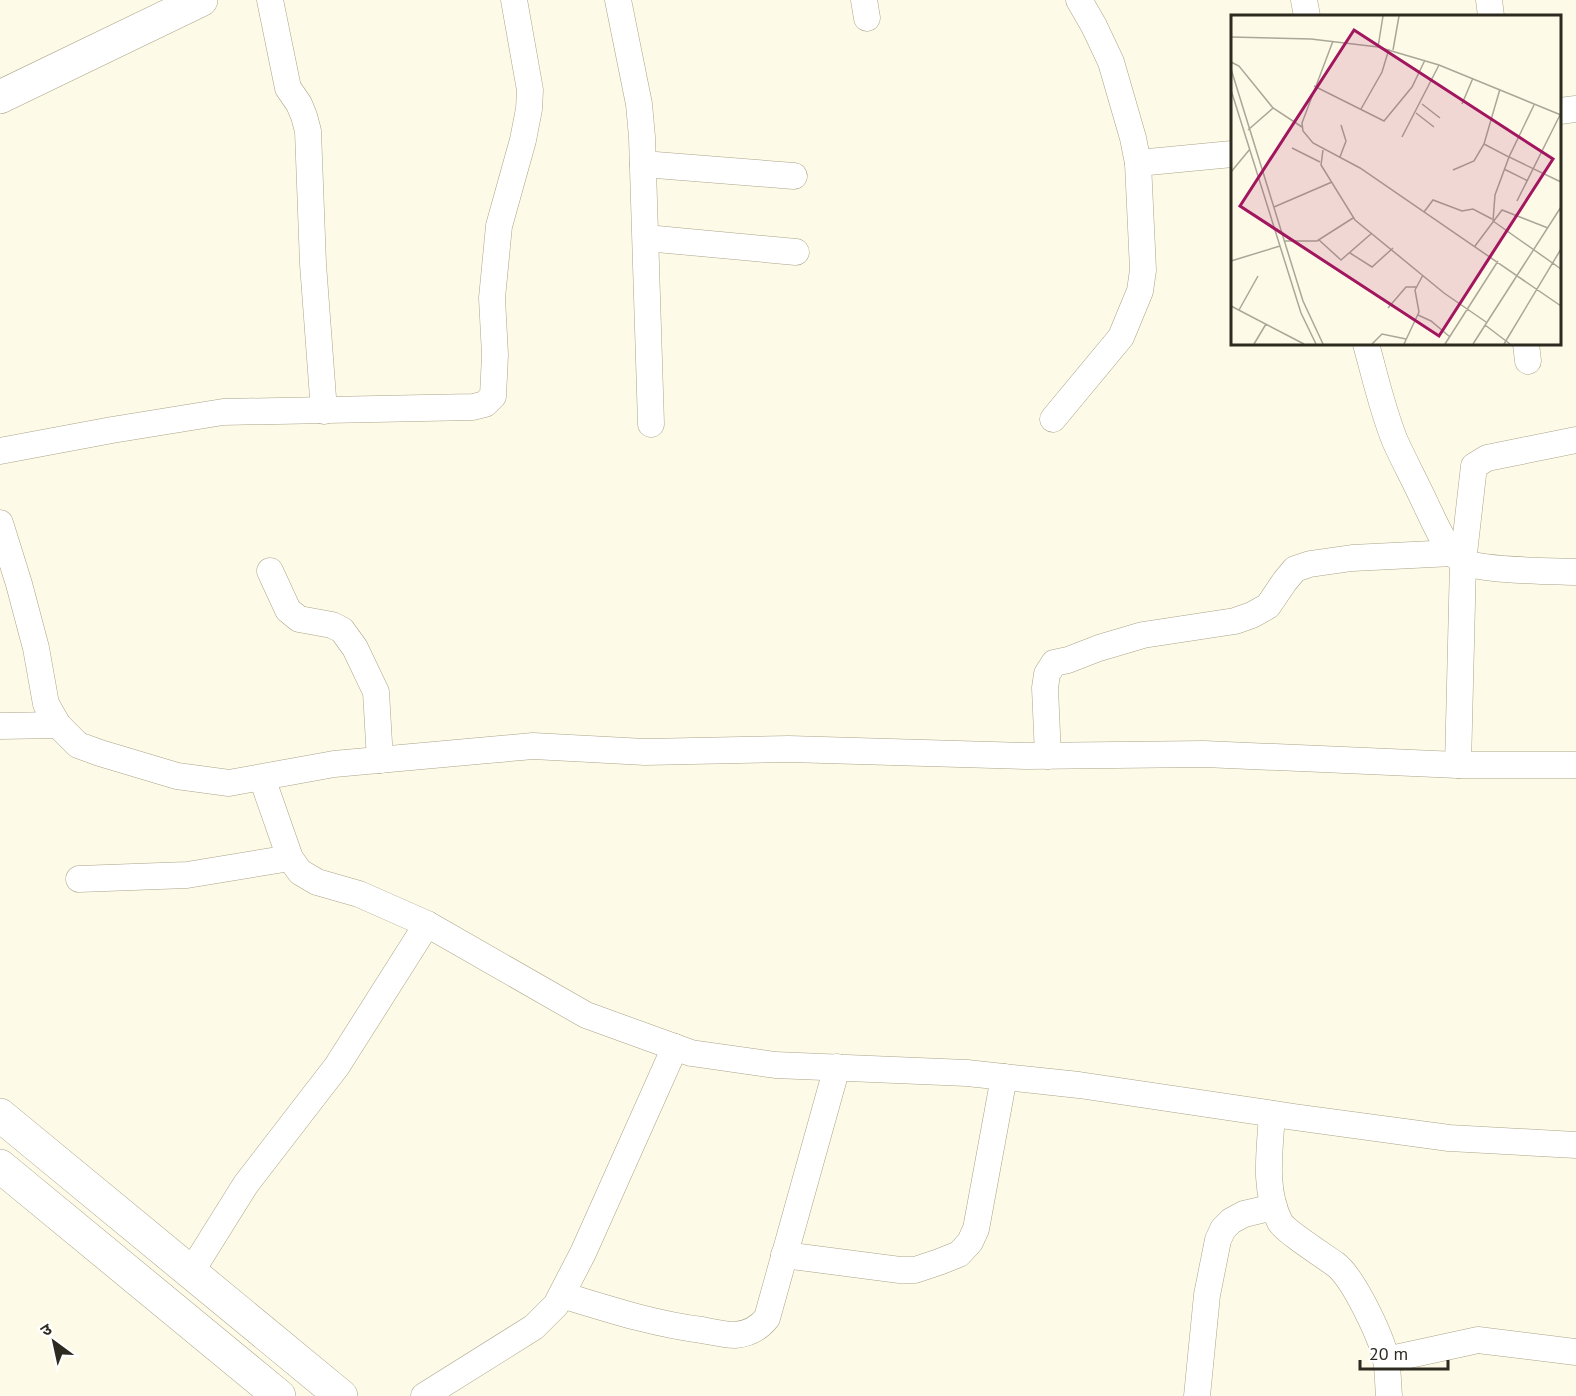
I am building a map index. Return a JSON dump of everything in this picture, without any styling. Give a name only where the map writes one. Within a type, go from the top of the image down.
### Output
[{"type":"street","points":[[270,0],[288,88],[299,104],[308,131],[313,264],[324,411]]},
{"type":"street","points":[[0,451],[223,412],[473,407],[485,404],[493,396],[495,355],[492,298],[499,226],[523,140],[529,109],[530,90],[514,0]]},
{"type":"street","points":[[618,0],[639,104],[642,137],[651,424]]},
{"type":"street","points":[[1053,419],[1120,338],[1140,291],[1143,270],[1138,163],[1133,138],[1111,62],[1079,0]]},
{"type":"street","points":[[1304,0],[1307,15]]},
{"type":"street","points":[[1489,0],[1491,15]]},
{"type":"street","points":[[0,97],[195,1]]},
{"type":"street","points":[[1561,111],[1576,110]]},
{"type":"street","points":[[1138,163],[1231,153]]},
{"type":"street","points":[[643,164],[794,176]]},
{"type":"street","points":[[646,238],[796,252]]},
{"type":"street","points":[[1366,345],[1382,404],[1395,440],[1445,543],[1458,557]]},
{"type":"street","points":[[1458,765],[1458,557],[1474,466],[1486,458],[1576,440]]},
{"type":"street","points":[[0,523],[36,648],[46,704],[58,725],[78,745],[177,776],[230,783],[334,764],[533,746],[645,752],[789,749],[1048,756],[1204,754],[1458,765],[1576,765]]},
{"type":"street","points":[[1048,756],[1045,688],[1047,674],[1054,663],[1143,634],[1235,621],[1252,615],[1268,606],[1295,569],[1310,564],[1352,558],[1458,557],[1487,567],[1576,572]]},
{"type":"street","points":[[270,571],[288,610],[299,619],[333,625],[342,630],[356,648],[376,692],[380,760]]},
{"type":"street","points":[[0,726],[58,725]]},
{"type":"street","points":[[262,778],[290,858],[300,872],[317,882],[359,894],[427,924],[586,1015],[691,1053],[775,1065],[967,1073],[1079,1085],[1449,1138],[1576,1145]]},
{"type":"street","points":[[79,879],[187,875],[290,858]]},
{"type":"street","points":[[191,1272],[246,1184],[337,1066],[427,924]]},
{"type":"street","points":[[424,1396],[534,1328],[556,1305],[583,1253],[675,1047]]},
{"type":"street","points":[[562,1295],[684,1328],[735,1335],[759,1327],[767,1318],[837,1067]]},
{"type":"street","points":[[784,1255],[915,1270],[959,1254],[970,1242],[976,1229],[1004,1077]]},
{"type":"street","points":[[1272,1114],[1269,1174],[1274,1207],[1282,1225],[1338,1266],[1355,1290],[1379,1335],[1386,1360],[1389,1396]]},
{"type":"street","points":[[0,1115],[341,1396]]},
{"type":"street","points":[[0,1166],[279,1396]]},
{"type":"street","points":[[1197,1396],[1207,1295],[1218,1240],[1223,1229],[1231,1221],[1244,1214],[1274,1207]]},
{"type":"street","points":[[1386,1360],[1478,1340],[1576,1352]]}]
